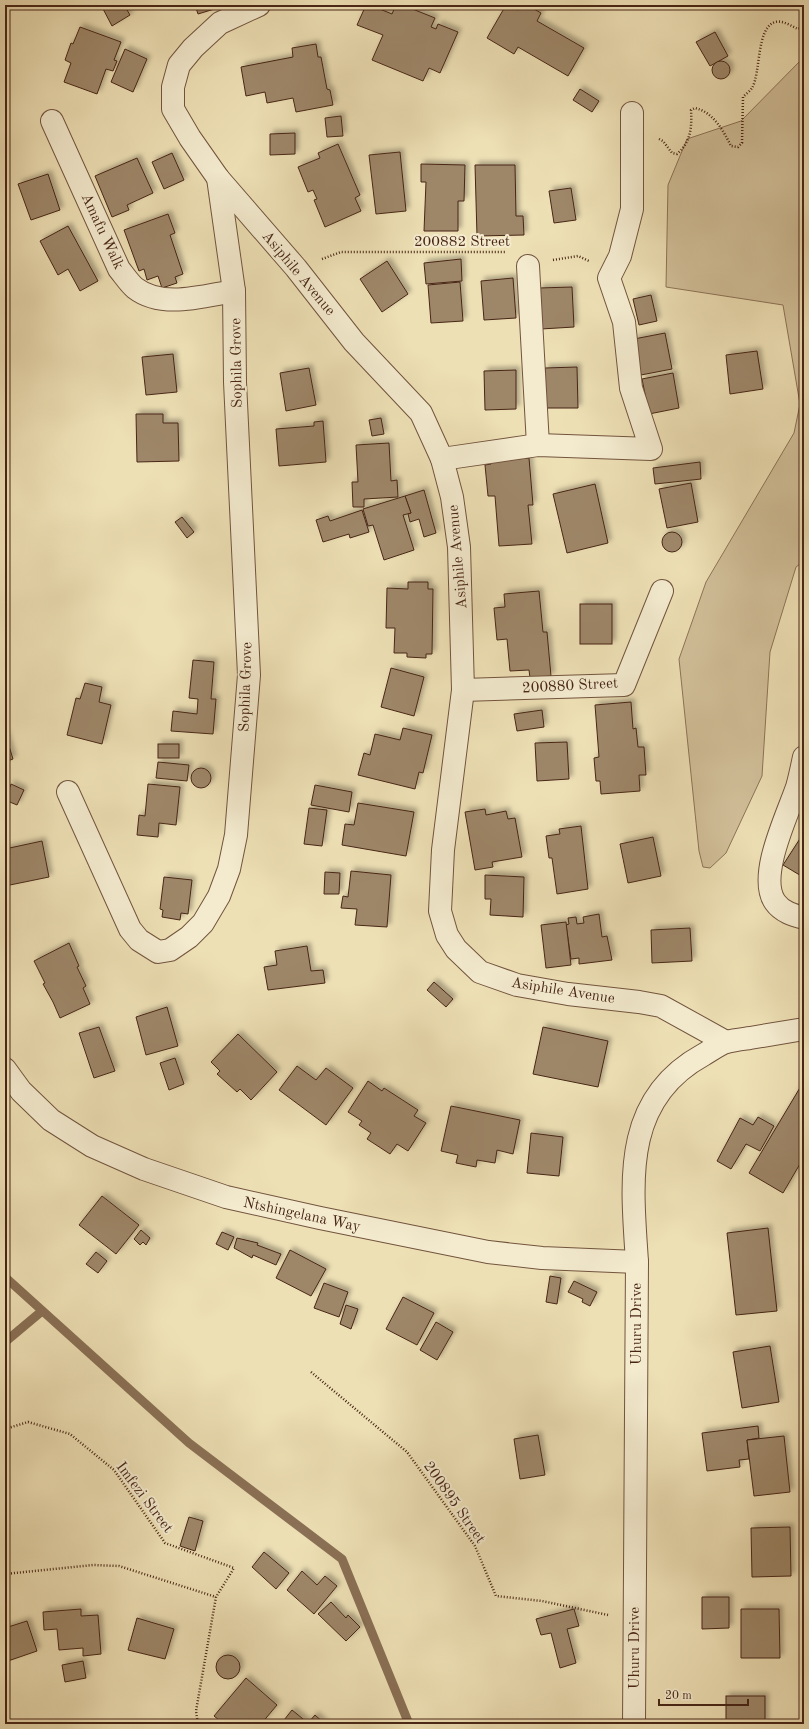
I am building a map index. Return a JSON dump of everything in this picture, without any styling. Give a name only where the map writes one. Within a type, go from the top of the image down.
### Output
[{"type":"street","name":"Asiphile Avenue","points":[[259,5],[220,23],[193,48],[179,65],[173,87],[173,109],[190,138],[218,178],[296,268],[354,342],[421,413],[442,459],[452,497],[459,547],[463,690],[443,850],[440,911],[447,935],[456,949],[480,972],[517,985],[568,994],[661,1006],[726,1042]]},
{"type":"street","points":[[442,459],[538,445],[651,449],[631,388],[624,322],[609,278],[620,256],[632,208],[632,113]]},
{"type":"street","name":"Amafu Walk","points":[[52,121],[119,269],[135,288],[150,297],[168,301],[234,291]]},
{"type":"street","name":"Sophila Grove","points":[[68,792],[115,898],[130,930],[134,935],[158,952],[170,950],[189,937],[203,923],[219,896],[229,870],[236,835],[249,675],[235,382],[234,291],[218,178]]},
{"type":"street","points":[[528,266],[538,445]]},
{"type":"street","name":"200880 Street","points":[[463,690],[624,685],[662,591]]},
{"type":"street","points":[[797,916],[775,901],[769,882],[775,847],[798,785],[804,757]]},
{"type":"street","name":"Uhuru Drive","points":[[634,1724],[637,1262],[634,1159],[640,1131],[647,1113],[657,1096],[674,1075],[691,1061],[726,1042],[804,1029]]},
{"type":"street","name":"Ntshingelana Way","points":[[5,1069],[21,1091],[52,1120],[92,1146],[144,1169],[226,1197],[320,1218],[488,1252],[542,1258],[637,1262]]},
{"type":"path","points":[[633,161],[644,155],[655,141],[660,139],[672,153],[678,154],[685,148],[692,126],[691,110],[695,108],[700,109],[716,121],[731,146],[738,147],[742,143],[743,97],[752,89],[766,28],[774,22],[783,22],[798,28],[804,27]]},
{"type":"path","name":"200882 Street","points":[[296,268],[342,252],[527,252],[528,266]]},
{"type":"path","points":[[528,266],[578,256],[595,264],[609,278]]},
{"type":"path","name":"200895 Street","points":[[311,1372],[407,1452],[475,1546],[496,1596],[542,1601],[634,1620]]},
{"type":"path","name":"Imfezi Street","points":[[5,1429],[28,1422],[70,1434],[114,1470],[165,1543],[234,1568],[216,1597],[196,1711],[198,1724]]},
{"type":"path","points":[[5,1574],[93,1565],[119,1566],[216,1597]]},
{"type":"shaded area","points":[[804,57],[804,561],[796,567],[770,652],[762,776],[726,853],[710,868],[703,867],[699,851],[679,659],[706,582],[794,433],[800,404],[783,305],[666,287],[668,185],[687,139],[741,121]]},
{"type":"building","points":[[101,5],[137,5],[127,10],[130,15],[112,26]]},
{"type":"building","points":[[195,5],[220,5],[221,7],[198,14]]},
{"type":"building","points":[[366,5],[370,5],[392,14],[395,7],[405,6],[435,18],[431,27],[436,29],[438,24],[458,32],[440,73],[429,68],[423,81],[372,60],[383,35],[357,25]]},
{"type":"building","points":[[506,5],[518,10],[521,5],[527,5],[541,13],[537,21],[584,48],[568,76],[518,47],[514,54],[487,38]]},
{"type":"building","points":[[80,27],[121,42],[114,60],[117,61],[113,71],[106,69],[97,94],[64,82],[71,63],[65,60],[71,43],[73,44]]},
{"type":"building","points":[[715,32],[728,56],[710,66],[696,42]]},
{"type":"building","points":[[316,44],[318,57],[321,57],[327,89],[330,90],[333,105],[296,112],[293,98],[267,103],[265,92],[246,96],[241,67],[293,57],[292,48]]},
{"type":"building","points":[[125,49],[147,59],[133,92],[111,82]]},
{"type":"building","points":[[717,61],[725,61],[730,66],[728,77],[725,79],[717,79],[712,74],[712,66]]},
{"type":"building","points":[[580,89],[599,101],[592,112],[573,100]]},
{"type":"building","points":[[341,116],[343,136],[327,137],[325,118]]},
{"type":"building","points":[[295,133],[295,154],[270,155],[270,134]]},
{"type":"building","points":[[338,144],[360,195],[355,198],[361,211],[325,227],[314,200],[317,199],[313,190],[308,192],[298,167],[320,158],[318,153]]},
{"type":"building","points":[[400,152],[406,211],[376,214],[369,155]]},
{"type":"building","points":[[172,153],[184,180],[164,189],[152,162]]},
{"type":"building","points":[[137,158],[153,193],[127,205],[129,210],[112,217],[95,176]]},
{"type":"building","points":[[421,164],[465,165],[464,201],[458,201],[458,231],[424,231],[426,182],[421,182]]},
{"type":"building","points":[[475,165],[515,165],[516,216],[523,216],[524,235],[477,236]]},
{"type":"building","points":[[48,174],[60,210],[31,220],[18,184]]},
{"type":"building","points":[[571,188],[576,220],[554,223],[549,191]]},
{"type":"building","points":[[168,214],[175,233],[170,235],[183,274],[175,277],[177,283],[162,288],[158,276],[147,280],[144,269],[139,271],[124,230]]},
{"type":"building","points":[[68,226],[98,281],[80,291],[68,269],[58,275],[40,241]]},
{"type":"building","points":[[461,259],[462,281],[426,284],[424,263]]},
{"type":"building","points":[[387,261],[408,294],[382,312],[360,279]]},
{"type":"building","points":[[513,278],[516,318],[484,320],[481,281]]},
{"type":"building","points":[[460,282],[463,321],[431,323],[428,285]]},
{"type":"building","points":[[572,287],[574,327],[541,329],[539,288]]},
{"type":"building","points":[[651,295],[657,321],[639,325],[633,299]]},
{"type":"building","points":[[665,333],[672,369],[641,375],[634,339]]},
{"type":"building","points":[[757,351],[763,389],[730,394],[726,355]]},
{"type":"building","points":[[173,354],[177,392],[146,395],[142,357]]},
{"type":"building","points":[[577,367],[578,408],[546,408],[545,368]]},
{"type":"building","points":[[309,368],[316,405],[286,411],[280,373]]},
{"type":"building","points":[[516,370],[516,409],[485,410],[484,371]]},
{"type":"building","points":[[673,373],[679,408],[649,414],[642,379]]},
{"type":"building","points":[[136,414],[163,414],[163,423],[178,423],[179,461],[137,462]]},
{"type":"building","points":[[381,418],[384,434],[372,436],[369,420]]},
{"type":"building","points":[[323,421],[326,462],[279,466],[276,429],[314,426],[314,422]]},
{"type":"building","points":[[389,443],[391,481],[397,480],[398,497],[364,499],[364,507],[353,507],[352,482],[358,482],[356,445]]},
{"type":"building","points":[[529,458],[533,505],[528,505],[532,544],[499,546],[495,496],[488,496],[485,465],[491,464],[490,461]]},
{"type":"building","points":[[700,462],[701,479],[655,484],[653,468]]},
{"type":"building","points":[[691,483],[698,522],[667,528],[659,489]]},
{"type":"building","points":[[595,484],[608,543],[567,553],[553,494]]},
{"type":"building","points":[[424,490],[436,533],[424,537],[419,519],[410,522],[408,514],[411,513],[405,496]]},
{"type":"building","points":[[405,496],[411,513],[403,515],[414,550],[384,560],[373,525],[368,526],[363,509]]},
{"type":"building","points":[[362,510],[369,532],[350,538],[349,534],[323,542],[316,520],[328,516],[330,521]]},
{"type":"building","points":[[182,517],[194,532],[187,538],[175,522]]},
{"type":"building","points":[[668,532],[676,532],[682,538],[682,546],[676,552],[668,552],[662,546],[662,538]]},
{"type":"building","points":[[408,582],[428,582],[428,589],[433,589],[432,654],[426,654],[426,658],[407,657],[407,653],[394,653],[395,628],[386,628],[387,588],[408,589]]},
{"type":"building","points":[[539,591],[543,632],[547,632],[551,676],[530,678],[529,670],[510,671],[507,639],[497,640],[494,608],[505,607],[504,594]]},
{"type":"building","points":[[580,604],[612,604],[612,644],[580,644]]},
{"type":"building","points":[[193,660],[214,662],[211,699],[216,699],[213,734],[171,731],[173,711],[197,714],[198,699],[189,698]]},
{"type":"building","points":[[391,668],[424,677],[414,716],[381,707]]},
{"type":"building","points":[[85,683],[102,687],[99,702],[111,705],[102,744],[67,735],[76,698],[80,699]]},
{"type":"building","points":[[631,702],[633,729],[636,728],[638,747],[644,747],[646,775],[639,775],[640,791],[601,794],[600,781],[596,781],[594,758],[599,757],[595,705]]},
{"type":"building","points":[[542,710],[544,727],[517,731],[514,714]]},
{"type":"building","points":[[403,728],[432,735],[423,773],[419,772],[415,789],[358,775],[364,753],[370,755],[375,734],[400,740]]},
{"type":"building","points":[[5,733],[13,759],[5,762]]},
{"type":"building","points":[[567,742],[569,779],[537,781],[535,743]]},
{"type":"building","points":[[158,744],[179,744],[179,758],[158,758]]},
{"type":"building","points":[[158,762],[189,765],[187,781],[156,778]]},
{"type":"building","points":[[201,768],[208,771],[211,778],[208,785],[201,788],[194,785],[191,778],[194,771]]},
{"type":"building","points":[[11,784],[24,790],[17,805],[5,800]]},
{"type":"building","points":[[148,784],[180,787],[176,825],[159,823],[158,837],[137,835],[139,815],[145,816]]},
{"type":"building","points":[[315,785],[352,792],[349,812],[311,805]]},
{"type":"building","points":[[358,803],[414,812],[406,856],[342,845],[345,824],[354,825]]},
{"type":"building","points":[[309,808],[327,810],[322,846],[304,844]]},
{"type":"building","points":[[485,809],[486,815],[506,811],[508,819],[515,818],[522,857],[492,862],[493,867],[475,870],[465,812]]},
{"type":"building","points":[[581,826],[588,889],[557,894],[552,858],[549,858],[546,836],[560,834],[559,829]]},
{"type":"building","points":[[804,834],[803,877],[783,865]]},
{"type":"building","points":[[653,837],[661,876],[628,883],[620,844]]},
{"type":"building","points":[[42,841],[49,877],[5,886],[5,849]]},
{"type":"building","points":[[351,871],[391,875],[387,927],[355,925],[357,909],[341,908],[343,896],[348,897]]},
{"type":"building","points":[[325,872],[340,873],[339,894],[324,894]]},
{"type":"building","points":[[485,875],[524,877],[523,917],[490,915],[491,899],[485,899]]},
{"type":"building","points":[[164,877],[192,880],[188,914],[181,913],[180,920],[162,917],[163,910],[160,909]]},
{"type":"building","points":[[599,914],[602,937],[607,936],[612,960],[579,964],[579,958],[571,959],[566,925],[569,924],[568,918],[576,917],[577,924],[584,923],[583,917]]},
{"type":"building","points":[[566,922],[571,965],[546,968],[541,925]]},
{"type":"building","points":[[690,928],[692,961],[652,963],[651,930]]},
{"type":"building","points":[[69,943],[79,966],[77,967],[86,986],[83,988],[90,1004],[60,1018],[43,984],[45,983],[34,961]]},
{"type":"building","points":[[307,946],[311,971],[323,970],[325,983],[268,990],[264,967],[277,965],[275,951]]},
{"type":"building","points":[[434,982],[453,999],[446,1007],[427,990]]},
{"type":"building","points":[[167,1007],[178,1046],[146,1055],[136,1017]]},
{"type":"building","points":[[99,1027],[115,1071],[94,1078],[79,1033]]},
{"type":"building","points":[[543,1027],[608,1041],[598,1087],[533,1074]]},
{"type":"building","points":[[238,1034],[277,1072],[251,1100],[240,1089],[237,1092],[217,1074],[220,1071],[211,1062]]},
{"type":"building","points":[[175,1058],[184,1084],[169,1090],[160,1063]]},
{"type":"building","points":[[297,1066],[316,1080],[326,1068],[353,1088],[326,1125],[279,1090]]},
{"type":"building","points":[[368,1081],[382,1091],[384,1088],[418,1110],[414,1116],[426,1123],[408,1151],[397,1144],[390,1154],[367,1139],[371,1133],[359,1125],[362,1121],[348,1112]]},
{"type":"building","points":[[801,1086],[804,1087],[804,1157],[783,1193],[749,1173]]},
{"type":"building","points":[[451,1106],[520,1120],[513,1154],[497,1150],[495,1163],[477,1160],[476,1167],[456,1163],[458,1155],[441,1151]]},
{"type":"building","points":[[758,1117],[774,1126],[760,1151],[746,1144],[731,1169],[717,1161],[740,1118],[753,1125]]},
{"type":"building","points":[[531,1133],[563,1137],[559,1176],[527,1173]]},
{"type":"building","points":[[102,1196],[139,1225],[116,1254],[79,1225]]},
{"type":"building","points":[[768,1228],[777,1311],[736,1315],[727,1233]]},
{"type":"building","points":[[141,1230],[150,1238],[146,1245],[143,1242],[140,1245],[134,1239]]},
{"type":"building","points":[[222,1232],[234,1237],[228,1250],[216,1244]]},
{"type":"building","points":[[237,1238],[258,1243],[257,1245],[281,1254],[276,1265],[253,1255],[252,1258],[234,1248]]},
{"type":"building","points":[[290,1250],[326,1269],[311,1296],[276,1278]]},
{"type":"building","points":[[96,1252],[107,1261],[98,1273],[86,1264]]},
{"type":"building","points":[[550,1276],[561,1278],[557,1304],[546,1302]]},
{"type":"building","points":[[574,1281],[597,1292],[590,1306],[582,1302],[583,1299],[568,1292]]},
{"type":"building","points":[[324,1283],[348,1292],[339,1317],[314,1308]]},
{"type":"building","points":[[403,1297],[434,1313],[417,1345],[386,1329]]},
{"type":"building","points":[[346,1305],[358,1309],[351,1329],[340,1324]]},
{"type":"building","points":[[436,1322],[453,1332],[437,1360],[420,1350]]},
{"type":"building","points":[[770,1346],[779,1402],[742,1408],[733,1352]]},
{"type":"building","points":[[758,1426],[759,1438],[747,1440],[749,1459],[739,1460],[740,1467],[707,1471],[702,1433]]},
{"type":"building","points":[[538,1435],[545,1475],[520,1479],[514,1439]]},
{"type":"building","points":[[784,1436],[790,1492],[754,1496],[747,1440]]},
{"type":"building","points":[[189,1517],[203,1521],[195,1551],[180,1546]]},
{"type":"building","points":[[790,1527],[791,1576],[752,1577],[751,1528]]},
{"type":"building","points":[[264,1552],[289,1573],[276,1589],[252,1567]]},
{"type":"building","points":[[302,1571],[317,1585],[325,1576],[337,1586],[314,1614],[287,1590]]},
{"type":"building","points":[[702,1597],[729,1597],[729,1628],[702,1629]]},
{"type":"building","points":[[331,1602],[346,1618],[348,1615],[360,1627],[346,1641],[318,1614]]},
{"type":"building","points":[[81,1609],[81,1616],[98,1615],[101,1654],[83,1656],[83,1648],[59,1650],[57,1629],[44,1630],[43,1612]]},
{"type":"building","points":[[574,1609],[579,1626],[567,1629],[576,1663],[560,1668],[551,1633],[541,1635],[536,1619]]},
{"type":"building","points":[[741,1609],[779,1609],[780,1658],[741,1658]]},
{"type":"building","points":[[137,1618],[174,1629],[165,1659],[128,1650]]},
{"type":"building","points":[[27,1621],[37,1651],[5,1662],[5,1628]]},
{"type":"building","points":[[228,1655],[236,1659],[240,1667],[236,1675],[228,1679],[220,1675],[216,1667],[220,1659]]},
{"type":"building","points":[[83,1661],[86,1678],[65,1682],[62,1665]]},
{"type":"building","points":[[246,1678],[277,1705],[261,1724],[224,1724],[214,1716]]},
{"type":"building","points":[[726,1696],[765,1696],[765,1724],[726,1724]]},
{"type":"building","points":[[292,1710],[308,1723],[315,1715],[325,1724],[289,1724],[284,1720]]},
{"type":"waterway","points":[[5,1277],[189,1443],[342,1559],[409,1724]]},
{"type":"waterway","points":[[5,1342],[42,1311]]}]
